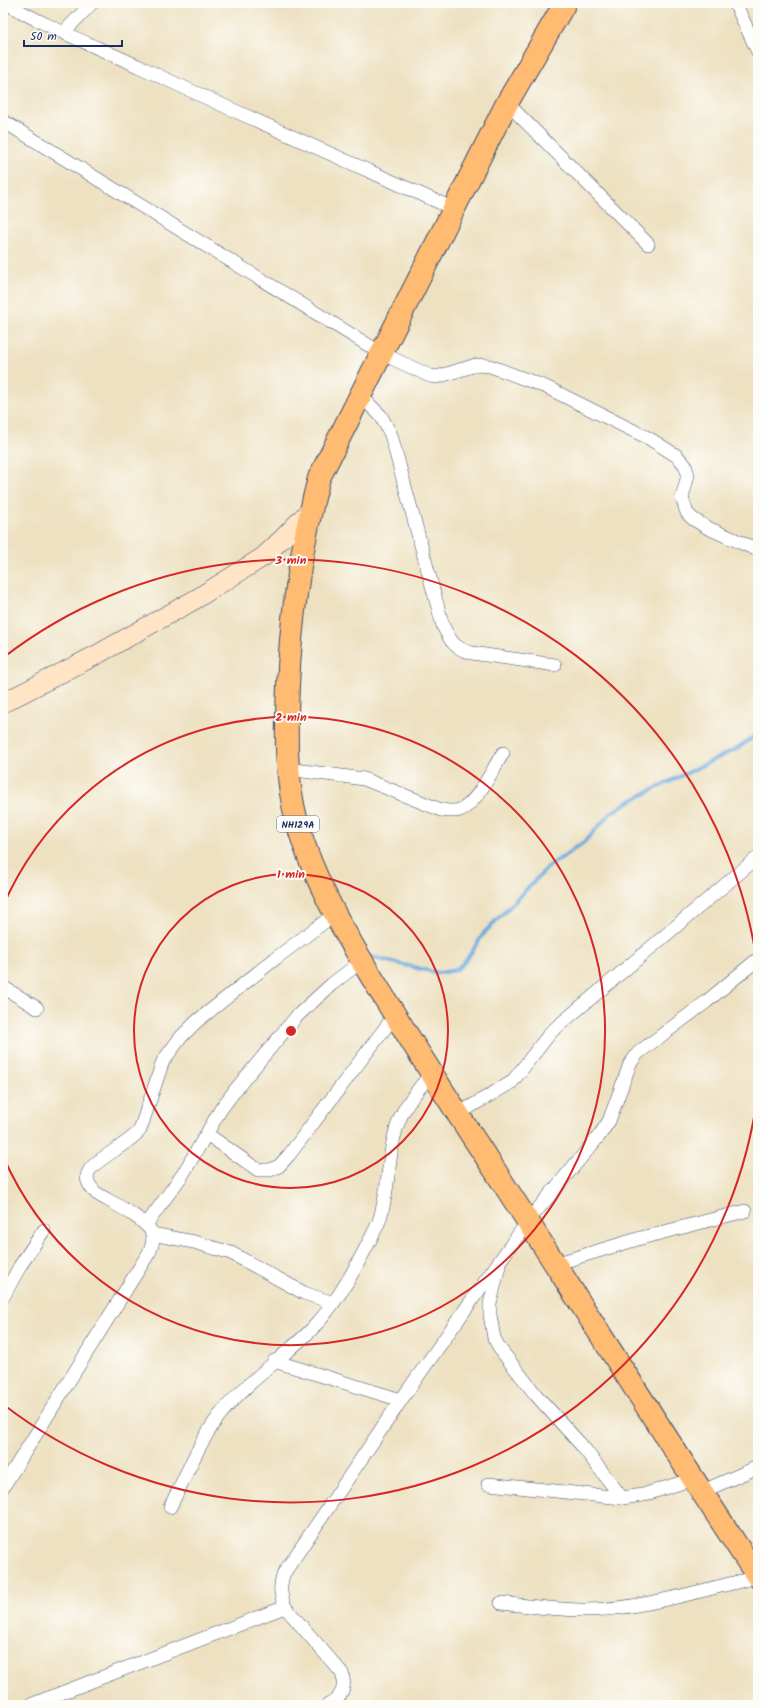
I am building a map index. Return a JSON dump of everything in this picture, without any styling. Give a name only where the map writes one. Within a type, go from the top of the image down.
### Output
[{"type":"highway","name":"NH129A","points":[[565,3],[508,103],[319,478],[311,509],[300,568],[292,623],[286,717],[288,769],[297,820],[318,881],[362,961],[431,1073],[528,1221],[697,1486],[758,1577]]},
{"type":"street","points":[[6,3],[36,21],[64,32],[454,209]]},
{"type":"street","points":[[64,32],[92,3]]},
{"type":"street","points":[[735,3],[758,52]]},
{"type":"street","points":[[508,103],[648,244]]},
{"type":"street","points":[[3,121],[381,353],[430,376],[437,377],[476,365],[490,366],[546,387],[644,436],[677,456],[685,466],[688,475],[682,498],[687,513],[693,519],[708,528],[758,550]]},
{"type":"street","points":[[360,395],[381,416],[391,435],[443,626],[450,640],[459,649],[472,653],[555,665]]},
{"type":"street","points":[[3,703],[98,654],[209,591],[263,557],[311,509]]},
{"type":"street","points":[[288,769],[364,779],[441,810],[452,811],[461,809],[472,802],[503,753]]},
{"type":"street","points":[[458,1114],[512,1082],[551,1032],[758,857]]},
{"type":"street","points":[[334,1303],[304,1293],[231,1253],[149,1230],[96,1193],[90,1186],[87,1178],[89,1171],[95,1164],[134,1138],[140,1130],[163,1061],[181,1037],[196,1022],[276,958],[335,914]]},
{"type":"street","points":[[328,1705],[335,1702],[341,1694],[345,1684],[342,1673],[285,1607],[281,1598],[280,1585],[284,1573],[401,1400],[528,1221],[599,1136],[609,1121],[630,1064],[638,1053],[706,1002],[758,959]]},
{"type":"street","points":[[3,1487],[150,1251],[153,1243],[149,1230],[221,1109],[297,1016],[332,984],[362,961]]},
{"type":"street","points":[[3,987],[37,1008]]},
{"type":"street","points":[[206,1134],[258,1170],[270,1170],[278,1166],[289,1155],[395,1015]]},
{"type":"street","points":[[170,1507],[210,1430],[219,1416],[242,1390],[311,1330],[334,1303],[378,1224],[383,1211],[397,1127],[406,1106],[431,1073]]},
{"type":"street","points":[[555,1264],[641,1238],[745,1211]]},
{"type":"street","points":[[3,1297],[20,1266],[44,1230]]},
{"type":"street","points":[[500,1260],[490,1304],[490,1315],[494,1338],[500,1349],[536,1395],[583,1447],[622,1498]]},
{"type":"street","points":[[274,1362],[401,1400]]},
{"type":"street","points":[[488,1484],[622,1498],[697,1486],[758,1467]]},
{"type":"street","points":[[501,1604],[572,1610],[609,1608],[635,1605],[758,1577]]},
{"type":"street","points":[[30,1705],[285,1607]]},
{"type":"waterway","points":[[367,956],[438,973],[456,970],[467,959],[484,933],[548,867],[584,842],[611,813],[626,803],[736,749],[758,734]]}]
